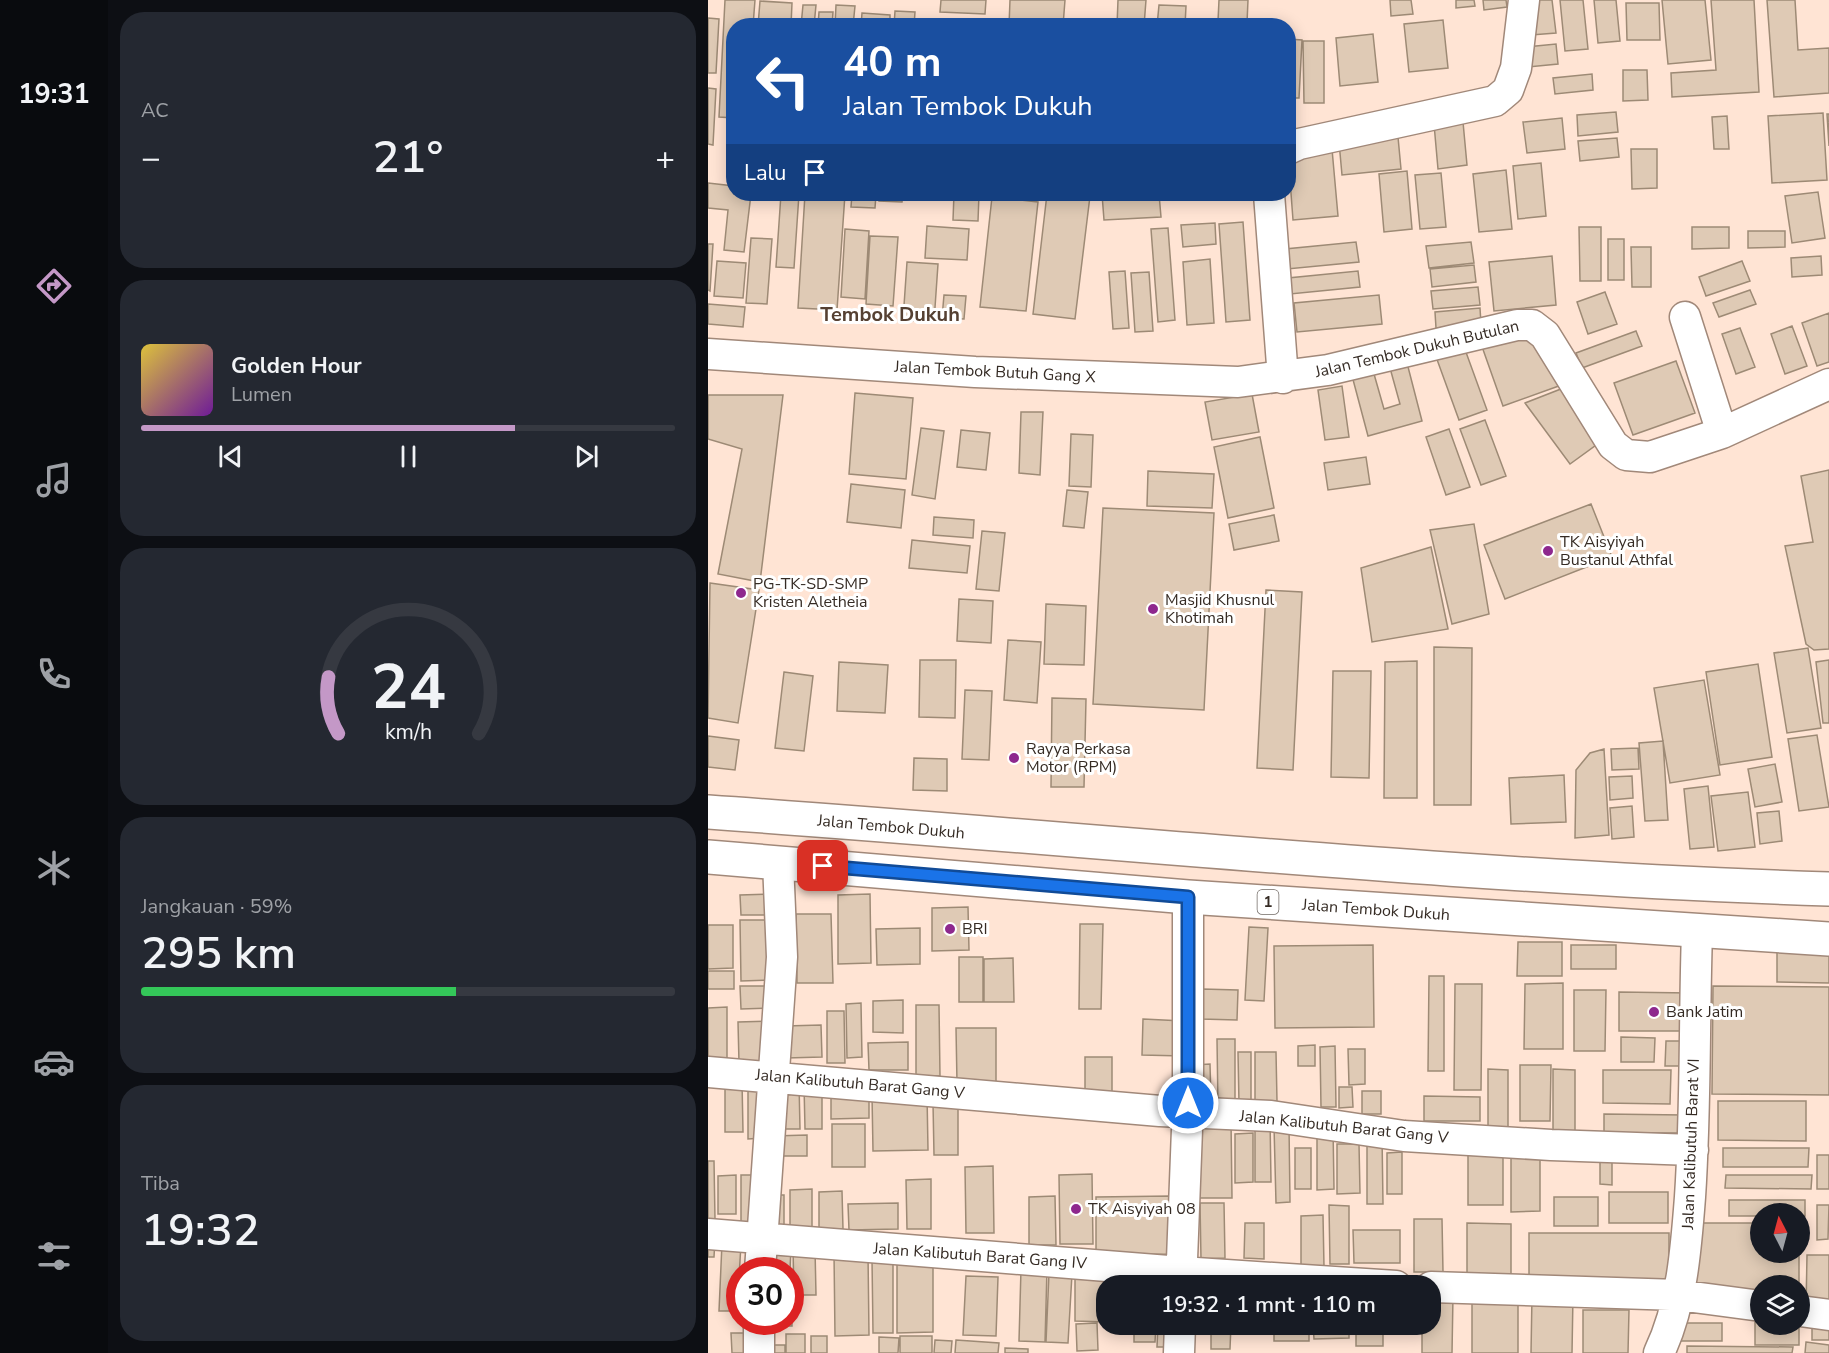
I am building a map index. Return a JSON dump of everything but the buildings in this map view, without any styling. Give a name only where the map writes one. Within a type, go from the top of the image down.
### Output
[{"type":"highway","name":"Jalan Tembok Dukuh","points":[[708,812],[1188,851],[1592,879],[1829,889]]},
{"type":"highway","name":"Jalan Tembok Dukuh","points":[[708,857],[1188,897],[1829,939]]},
{"type":"street","points":[[1296,145],[1495,101],[1508,90],[1516,68],[1524,0]]},
{"type":"street","points":[[1270,201],[1283,378]]},
{"type":"street","points":[[1685,317],[1722,433]]},
{"type":"street","name":"Jalan Tembok Dukuh Butulan","points":[[1283,378],[1517,325],[1532,325],[1545,335],[1613,445],[1626,455],[1650,457],[1722,433],[1829,384]]},
{"type":"street","name":"Jalan Tembok Butuh Gang X","points":[[708,354],[975,372],[1197,382],[1238,382],[1283,378]]},
{"type":"street","points":[[760,1257],[782,957],[778,862]]},
{"type":"street","points":[[1181,1275],[1187,1112],[1188,897]]},
{"type":"street","name":"Jalan Kalibutuh Barat VI","points":[[1659,1353],[1674,1317],[1687,1240],[1693,1150],[1697,932]]},
{"type":"street","name":"Jalan Kalibutuh Barat Gang V","points":[[708,1072],[1187,1112],[1272,1116],[1404,1136],[1551,1145],[1693,1150]]},
{"type":"street","name":"Jalan Kalibutuh Barat Gang IV","points":[[708,1234],[1140,1275]]},
{"type":"street","points":[[1441,1287],[1678,1295],[1750,1305]]},
{"type":"street","points":[[1810,1312],[1829,1315]]},
{"type":"street","points":[[759,1335],[759,1353]]},
{"type":"street","points":[[1179,1353],[1180,1335]]},
{"type":"place","name":"TK Aisyiyah Bustanul Athfal","points":[[1548,551]]},
{"type":"place","name":"PG-TK-SD-SMP Kristen Aletheia","points":[[741,593]]},
{"type":"place","name":"Masjid Khusnul Khotimah","points":[[1153,609]]},
{"type":"place","name":"Rayya Perkasa Motor (RPM)","points":[[1014,758]]},
{"type":"place","name":"BRI","points":[[950,929]]},
{"type":"place","name":"Bank Jatim","points":[[1654,1012]]},
{"type":"place","name":"TK Aisyiyah 08","points":[[1076,1209]]},
{"type":"district","name":"Tembok Dukuh","points":[[890,314]]},
{"type":"route","points":[[823,866],[1188,897],[1188,1103]]}]
